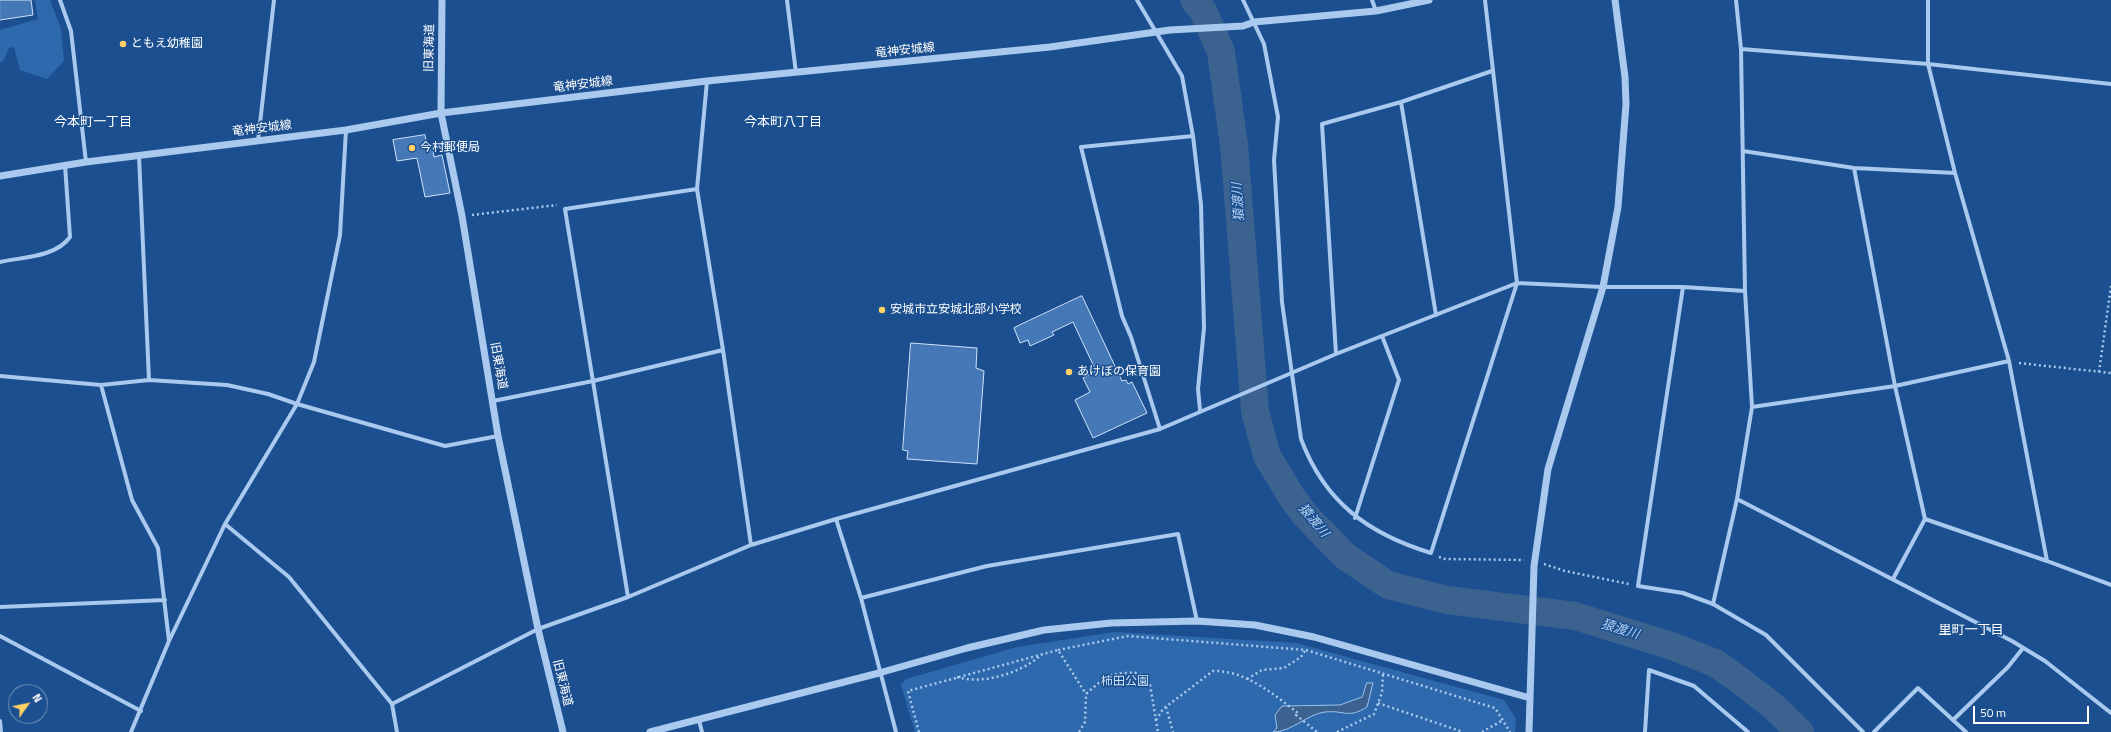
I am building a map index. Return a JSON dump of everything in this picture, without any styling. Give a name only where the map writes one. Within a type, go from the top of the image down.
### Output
[{"type":"street","points":[[60,0],[71,31],[86,162]]},
{"type":"street","points":[[258,141],[274,0]]},
{"type":"street","name":"旧東海道","points":[[442,0],[441,113],[462,216],[498,436],[538,629],[563,732]]},
{"type":"street","points":[[787,0],[796,73]]},
{"type":"street","points":[[1138,0],[1182,76],[1193,136],[1201,205],[1204,328],[1198,389],[1200,410]]},
{"type":"street","points":[[1243,0],[1264,44],[1278,117],[1274,160],[1282,302],[1301,439],[1308,457],[1333,494],[1355,518],[1397,542],[1431,554],[1517,282],[1485,0]]},
{"type":"street","points":[[1372,0],[1376,11]]},
{"type":"street","points":[[1254,22],[1376,11],[1429,0]]},
{"type":"street","points":[[1528,732],[1534,566],[1548,469],[1603,287],[1618,207],[1626,104],[1625,77],[1615,0]]},
{"type":"street","points":[[1713,604],[1737,499],[1752,407],[1745,291],[1741,49],[1736,0]]},
{"type":"street","points":[[1928,0],[1928,64],[1955,173],[2009,361],[2047,561]]},
{"type":"street","name":"竜神安城線","points":[[0,176],[86,162],[346,130],[441,113],[707,81],[1050,47],[1170,30],[1243,26],[1254,22]]},
{"type":"street","points":[[1741,49],[1928,64],[2111,84]]},
{"type":"street","points":[[1336,354],[1322,124],[1401,102],[1492,71]]},
{"type":"street","points":[[707,81],[697,190],[723,350],[751,545]]},
{"type":"street","points":[[1401,102],[1436,315]]},
{"type":"street","points":[[131,732],[170,641],[225,524],[297,404],[314,362],[340,235],[346,130]]},
{"type":"street","points":[[1160,429],[1131,337],[1122,316],[1081,147],[1193,136]]},
{"type":"street","points":[[1743,151],[1854,168],[1955,173]]},
{"type":"street","points":[[139,156],[149,380]]},
{"type":"street","points":[[0,262],[55,251],[65,244],[70,237],[65,166]]},
{"type":"street","points":[[1854,168],[1895,386],[1925,519],[1893,579]]},
{"type":"street","points":[[628,597],[565,209],[697,190]]},
{"type":"street","points":[[392,704],[538,629],[628,597],[751,545],[836,519],[1160,429],[1200,410],[1336,354],[1517,282],[1603,287],[1683,287],[1745,291]]},
{"type":"street","points":[[1683,287],[1638,586],[1683,594],[1713,604],[1766,635],[1862,732]]},
{"type":"street","points":[[1355,518],[1400,380],[1382,336]]},
{"type":"street","points":[[493,401],[593,381],[723,350]]},
{"type":"street","points":[[1752,407],[1895,386],[2009,361]]},
{"type":"street","points":[[0,376],[101,385],[149,380],[227,385],[268,394],[297,404],[445,446],[498,436]]},
{"type":"street","points":[[101,385],[132,500],[158,548],[170,641]]},
{"type":"street","points":[[1737,499],[2023,648],[2045,661],[2111,713]]},
{"type":"street","points":[[836,519],[861,598],[879,673],[896,732]]},
{"type":"street","points":[[1925,519],[2047,561],[2111,585]]},
{"type":"street","points":[[225,524],[289,578],[392,704],[397,732]]},
{"type":"street","points":[[861,598],[987,566],[1178,534],[1197,621]]},
{"type":"street","points":[[0,607],[165,600]]},
{"type":"street","points":[[650,732],[879,673],[967,648],[1044,630],[1111,623],[1197,621],[1255,625],[1314,637],[1530,698]]},
{"type":"street","points":[[0,636],[141,711]]},
{"type":"street","points":[[1953,720],[2008,667],[2023,648]]},
{"type":"street","points":[[1645,732],[1648,670],[1694,686],[1748,732]]},
{"type":"street","points":[[1874,732],[1918,688],[1966,732]]},
{"type":"street","points":[[699,720],[702,732]]},
{"type":"street","points":[[0,721],[1,732]]},
{"type":"path","points":[[462,216],[557,205],[565,209]]},
{"type":"path","points":[[2100,372],[2111,286]]},
{"type":"path","points":[[2009,361],[2111,373]]},
{"type":"path","points":[[920,732],[908,691],[1042,654],[1128,636],[1306,650],[1495,708],[1510,732]]},
{"type":"path","points":[[1247,679],[1262,670],[1284,668],[1300,657],[1314,637]]},
{"type":"path","points":[[1058,650],[1086,694],[1085,722],[1079,732]]},
{"type":"path","points":[[956,677],[966,680],[996,677],[1030,665],[1042,654]]},
{"type":"path","points":[[1156,720],[1166,707],[1213,670],[1222,670],[1254,681],[1298,713],[1296,715],[1317,732]]},
{"type":"path","points":[[1086,694],[1099,682],[1118,672],[1139,673],[1150,685],[1158,732]]},
{"type":"path","points":[[1337,732],[1374,714],[1382,693],[1383,674]]},
{"type":"path","points":[[1378,703],[1463,732]]},
{"type":"path","points":[[1166,707],[1173,732]]},
{"type":"path","points":[[1482,732],[1503,720]]},
{"type":"green space","points":[[35,0],[50,0],[61,29],[64,61],[47,79],[20,70],[14,47],[9,48],[4,60],[0,63],[0,30],[38,19]]},
{"type":"green space","name":"柿田公園","points":[[1115,632],[1296,643],[1504,700],[1516,719],[1515,732],[915,732],[901,685],[906,679],[1017,647]]},
{"type":"shaded area","points":[[1367,683],[1373,683],[1367,707],[1361,711],[1355,713],[1318,713],[1287,729],[1273,732],[1277,728],[1275,715],[1282,706],[1340,705],[1362,697]]},
{"type":"building","points":[[0,0],[31,0],[33,15],[0,20]]},
{"type":"building","points":[[425,135],[427,146],[432,145],[434,157],[442,155],[450,193],[425,197],[417,158],[397,161],[393,140]]},
{"type":"building","name":"あけぼの保育園","points":[[1082,296],[1122,381],[1126,380],[1128,384],[1132,382],[1147,413],[1093,438],[1075,400],[1090,392],[1083,378],[1096,371],[1073,322],[1052,332],[1054,335],[1030,346],[1028,340],[1020,343],[1014,328]]},
{"type":"building","points":[[911,343],[977,348],[976,368],[984,371],[977,464],[907,459],[908,451],[903,450]]},
{"type":"waterway","name":"猿渡川","points":[[1194,0],[1203,11],[1221,52],[1234,145],[1255,411],[1267,456],[1293,499],[1307,517],[1345,556],[1388,585],[1447,600],[1575,616],[1672,646],[1715,663],[1773,706],[1800,732]]},
{"type":"place","name":"ともえ幼稚園","points":[[123,44]]},
{"type":"place","name":"今村郵便局","points":[[412,148]]},
{"type":"place","name":"安城市立安城北部小学校","points":[[882,310]]},
{"type":"place","name":"あけぼの保育園","points":[[1069,372]]},
{"type":"district","name":"今本町一丁目","points":[[93,123]]},
{"type":"district","name":"今本町八丁目","points":[[783,123]]},
{"type":"district","name":"里町一丁目","points":[[1971,631]]}]
